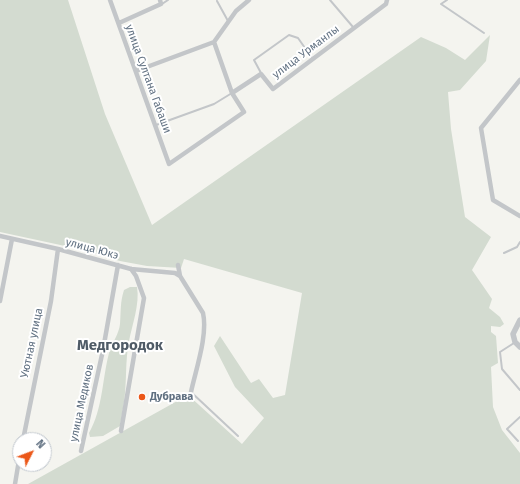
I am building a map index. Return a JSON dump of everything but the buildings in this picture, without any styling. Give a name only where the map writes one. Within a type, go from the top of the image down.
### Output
[{"type":"street","name":"улица Султана Габаши","points":[[110,0],[169,164],[244,112],[232,93]]},
{"type":"street","points":[[136,71],[214,42],[236,11],[249,0]]},
{"type":"street","name":"улица Урманлы","points":[[232,93],[261,74],[272,89],[386,4],[387,0]]},
{"type":"street","points":[[119,23],[161,2]]},
{"type":"street","points":[[214,42],[232,93]]},
{"type":"street","points":[[520,80],[481,128],[493,200],[520,216]]},
{"type":"street","name":"улица Юкэ","points":[[0,236],[58,249],[131,269],[175,273],[180,276]]},
{"type":"street","points":[[0,301],[12,239]]},
{"type":"street","name":"Уютная улица","points":[[25,432],[51,301],[58,249]]},
{"type":"street","name":"улица Медиков","points":[[81,451],[103,350],[118,266]]},
{"type":"street","points":[[178,266],[180,276],[203,313],[204,318],[201,349],[191,392]]},
{"type":"street","points":[[121,431],[144,298],[136,276],[131,269]]},
{"type":"street","points":[[520,320],[513,330],[515,342],[520,347]]},
{"type":"street","points":[[15,484],[17,472]]},
{"type":"lane","points":[[161,2],[168,0]]},
{"type":"lane","points":[[330,0],[354,28]]},
{"type":"lane","points":[[447,0],[441,4],[484,33]]},
{"type":"lane","points":[[217,1],[228,22]]},
{"type":"lane","points":[[261,74],[254,60],[289,36],[298,38],[312,58]]},
{"type":"lane","points":[[155,125],[214,104],[232,93]]},
{"type":"lane","points":[[504,253],[517,247],[520,242]]},
{"type":"lane","points":[[515,342],[500,352],[502,370],[520,390]]},
{"type":"lane","points":[[191,392],[238,436]]},
{"type":"lane","points":[[518,441],[507,429],[520,417]]},
{"type":"shaded area","points":[[0,0],[68,0],[105,114],[152,225],[421,37],[446,48],[465,60],[490,35],[486,61],[460,90],[448,92],[451,129],[465,217],[491,237],[472,270],[492,299],[489,308],[500,317],[504,324],[500,327],[491,326],[491,332],[496,336],[498,363],[491,367],[493,407],[502,430],[520,453],[520,484],[28,484],[188,395],[242,444],[264,418],[235,387],[214,346],[220,336],[251,383],[259,379],[273,398],[285,395],[302,293],[184,259],[181,268],[147,266],[120,261],[79,249],[0,232]]},
{"type":"shaded area","points":[[130,287],[137,287],[138,294],[128,349],[124,405],[120,426],[103,436],[90,437],[89,433],[100,404],[109,353],[120,324],[121,303],[124,290]]},
{"type":"place","name":"Дубрава","points":[[142,397]]},
{"type":"district","name":"Медгородок","points":[[120,346]]}]
